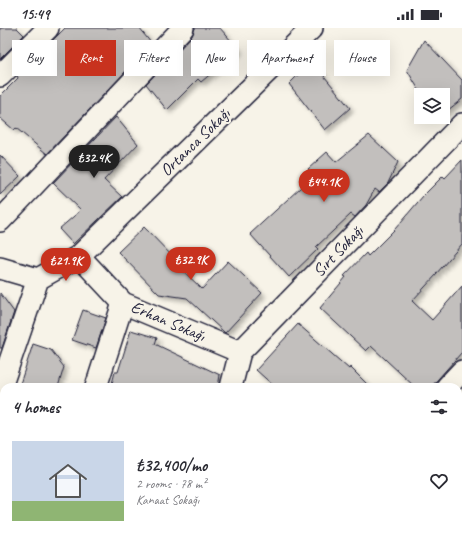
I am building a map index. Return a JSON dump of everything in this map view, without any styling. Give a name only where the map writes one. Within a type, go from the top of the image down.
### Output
[{"type":"street","points":[[0,76],[48,28]]},
{"type":"street","points":[[0,221],[184,28]]},
{"type":"street","name":"Ortanca Sokağı","points":[[78,256],[312,28]]},
{"type":"street","name":"Sırt Sokağı","points":[[232,383],[240,352],[462,124]]},
{"type":"street","points":[[2,383],[38,279],[78,256]]},
{"type":"street","name":"Erhan Sokağı","points":[[78,256],[123,303],[240,352]]},
{"type":"street","points":[[0,268],[38,279]]},
{"type":"street","points":[[97,383],[123,303]]},
{"type":"street","points":[[451,383],[462,371]]},
{"type":"building","points":[[0,28],[17,28],[24,35],[19,40],[12,40],[12,47],[0,59]]},
{"type":"building","points":[[65,28],[139,28],[149,40],[124,40],[124,73],[47,154],[16,128],[14,130],[0,118],[0,96],[18,78],[17,76],[57,76],[57,40],[53,40]]},
{"type":"building","points":[[195,28],[220,28],[230,40],[191,40],[191,76],[208,76],[201,82],[198,79],[167,110],[146,84],[154,76],[183,76],[183,45],[192,36]]},
{"type":"building","points":[[424,40],[462,80],[462,99],[450,108],[450,88],[418,88],[407,70]]},
{"type":"building","points":[[297,76],[324,76],[350,108],[325,130],[289,84]]},
{"type":"building","points":[[116,117],[138,144],[104,180],[122,197],[73,244],[59,229],[81,210],[53,183]]},
{"type":"building","points":[[369,135],[398,162],[388,183],[379,192],[375,189],[366,205],[355,217],[351,214],[316,247],[318,249],[289,277],[250,234],[314,175],[308,169],[327,152],[336,162]]},
{"type":"building","points":[[0,155],[20,176],[0,195]]},
{"type":"building","points":[[462,160],[462,244],[412,301],[432,320],[462,286],[462,352],[435,383],[411,383],[371,346],[366,351],[320,308],[346,277],[344,276],[366,253],[368,256],[395,229],[423,196],[443,176],[445,178]]},
{"type":"building","points":[[144,227],[177,261],[175,263],[202,289],[228,261],[262,293],[225,333],[187,298],[159,294],[118,252]]},
{"type":"building","points":[[0,293],[14,312],[2,348],[0,348]]},
{"type":"building","points":[[83,310],[106,318],[96,348],[72,340]]},
{"type":"building","points":[[298,324],[349,369],[350,367],[366,383],[271,383],[256,370]]},
{"type":"building","points":[[131,330],[157,338],[155,344],[220,375],[219,383],[112,383],[115,372],[118,372]]},
{"type":"building","points":[[33,344],[51,350],[64,367],[59,383],[20,383]]}]
